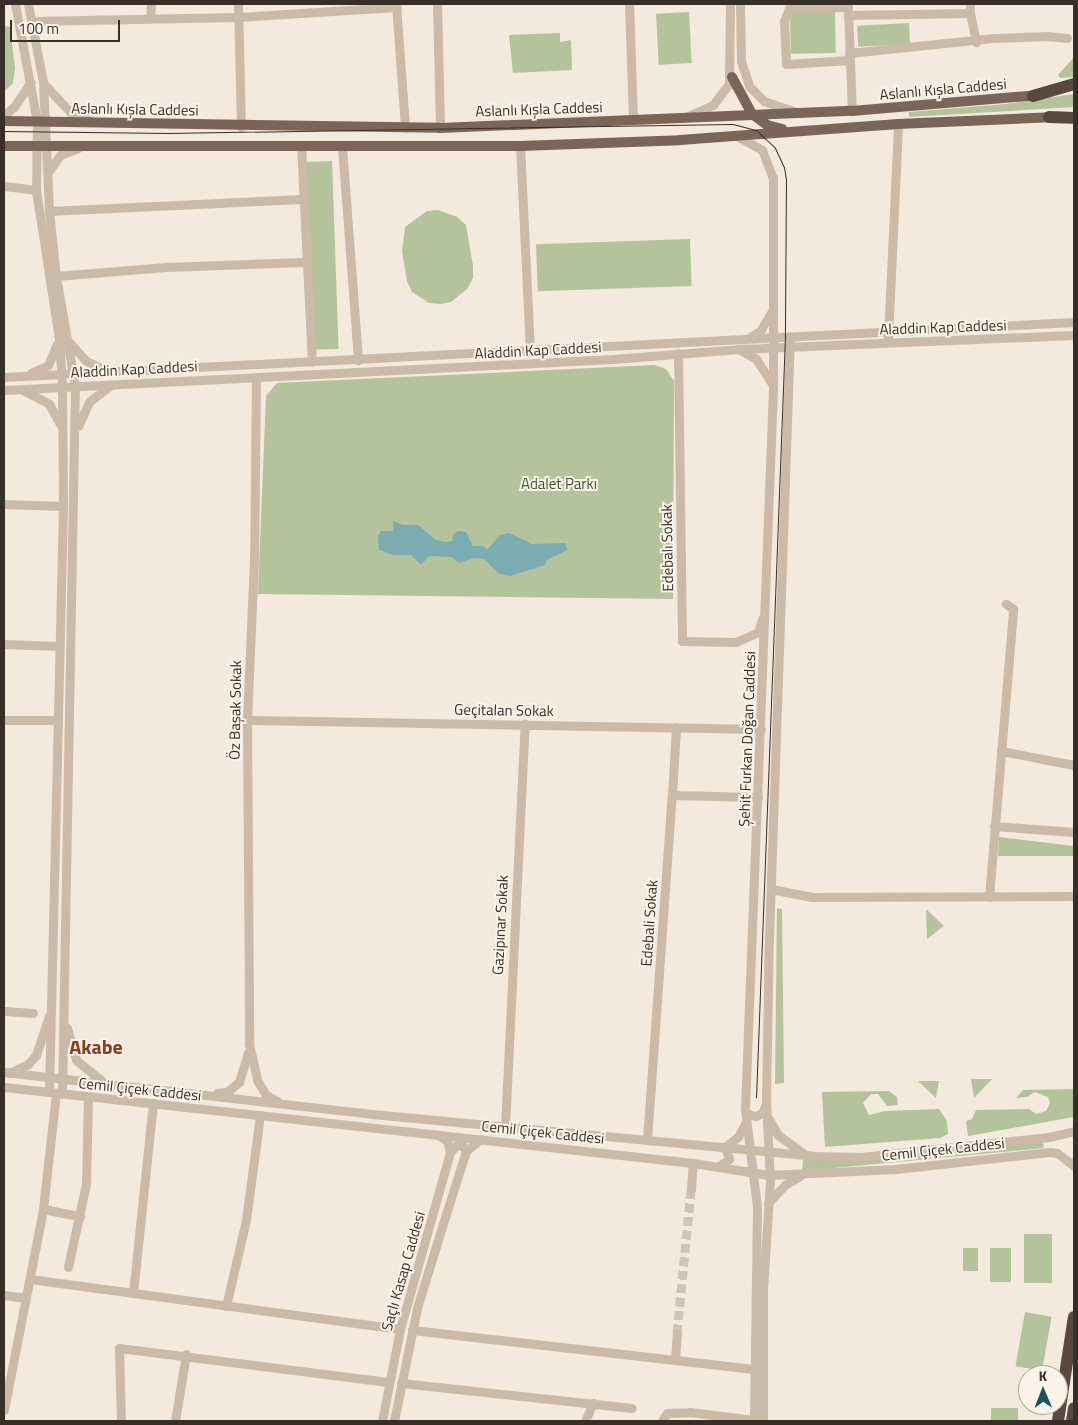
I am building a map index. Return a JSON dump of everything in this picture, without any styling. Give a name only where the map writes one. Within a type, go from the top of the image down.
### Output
[{"type":"highway","points":[[1033,96],[1074,84]]},
{"type":"highway","points":[[1050,117],[1074,117]]},
{"type":"highway","points":[[1061,1365],[1074,1314]]},
{"type":"highway","points":[[1058,1421],[1074,1317]]},
{"type":"highway","points":[[1072,1421],[1074,1408]]},
{"type":"main road","points":[[732,77],[752,114],[776,128],[798,130]]},
{"type":"main road","name":"Aslanlı Kışla Caddesi","points":[[4,121],[241,127],[440,128],[852,111],[1033,96],[1074,88]]},
{"type":"main road","name":"Aslanlı Kışla Caddesi","points":[[4,146],[520,146],[737,136],[798,130],[1050,117]]},
{"type":"street","points":[[15,4],[31,82],[42,122]]},
{"type":"street","points":[[4,1410],[43,1209],[56,1093],[62,1078],[75,433],[75,373],[62,339],[36,190],[41,147],[43,82],[28,4]]},
{"type":"street","points":[[150,19],[151,4]]},
{"type":"street","points":[[238,4],[241,127]]},
{"type":"street","points":[[437,4],[440,128]]},
{"type":"street","points":[[629,4],[632,120]]},
{"type":"street","points":[[683,117],[713,105],[726,91],[732,77],[730,4]]},
{"type":"street","points":[[740,4],[742,68],[748,86],[770,105],[803,112]]},
{"type":"street","points":[[32,21],[238,17],[397,5],[405,128]]},
{"type":"street","points":[[976,42],[970,8],[789,8],[784,21],[786,64],[976,42],[1047,36],[1067,38]]},
{"type":"street","points":[[848,8],[852,111]]},
{"type":"street","points":[[4,115],[14,107],[31,82]]},
{"type":"street","points":[[43,82],[70,112],[86,120],[101,123]]},
{"type":"street","points":[[888,343],[898,124]]},
{"type":"street","name":"Şehit Furkan Doğan Caddesi","points":[[737,136],[762,150],[773,178],[774,389],[745,1109],[748,1146],[755,1186],[754,1369],[757,1421]]},
{"type":"street","points":[[300,146],[312,362]]},
{"type":"street","points":[[342,146],[358,360]]},
{"type":"street","points":[[520,146],[530,350]]},
{"type":"street","points":[[41,147],[47,176],[62,339],[63,506],[50,1077],[56,1093]]},
{"type":"street","points":[[47,176],[60,155],[85,147]]},
{"type":"street","points":[[4,186],[36,190]]},
{"type":"street","points":[[49,211],[303,199]]},
{"type":"street","points":[[56,276],[166,267],[305,262]]},
{"type":"street","points":[[747,338],[760,331],[774,306]]},
{"type":"street","name":"Aladdin Kap Caddesi","points":[[4,377],[1074,322]]},
{"type":"street","name":"Aladdin Kap Caddesi","points":[[4,390],[613,360],[739,349],[1074,335]]},
{"type":"street","name":"Şehit Furkan Doğan Caddesi","points":[[757,1421],[769,1175],[766,1101],[771,889],[790,336]]},
{"type":"street","points":[[62,339],[86,361],[115,371]]},
{"type":"street","points":[[20,376],[48,365],[62,339]]},
{"type":"street","points":[[739,349],[764,368],[774,389]]},
{"type":"street","name":"Edebalı Sokak","points":[[678,353],[682,641],[736,642],[749,638],[758,632],[765,609]]},
{"type":"street","name":"Öz Başak Sokak","points":[[249,1044],[247,720],[254,560],[256,377]]},
{"type":"street","points":[[75,433],[89,402],[115,384]]},
{"type":"street","points":[[21,388],[49,404],[63,433]]},
{"type":"street","points":[[4,504],[63,506]]},
{"type":"street","points":[[989,897],[1013,609],[1006,604]]},
{"type":"street","points":[[4,644],[59,646]]},
{"type":"street","points":[[4,720],[58,720]]},
{"type":"street","name":"Geçitalan Sokak","points":[[247,720],[525,723],[761,729]]},
{"type":"street","name":"Gazipınar Sokak","points":[[505,1127],[525,723]]},
{"type":"street","name":"Edebali Sokak","points":[[647,1140],[676,727]]},
{"type":"street","points":[[1001,751],[1074,765]]},
{"type":"street","points":[[672,795],[758,797]]},
{"type":"street","points":[[994,826],[1074,832]]},
{"type":"street","points":[[771,889],[812,897],[1074,896]]},
{"type":"street","points":[[6,1072],[28,1064],[36,1055],[52,1001]]},
{"type":"street","points":[[64,1010],[76,1060],[105,1083]]},
{"type":"street","points":[[4,1011],[33,1013]]},
{"type":"street","points":[[205,1095],[227,1092],[239,1082],[249,1044]]},
{"type":"street","points":[[249,1044],[257,1080],[266,1095],[282,1104]]},
{"type":"street","name":"Cemil Çiçek Caddesi","points":[[6,1072],[282,1104],[721,1147],[748,1146],[768,1152],[808,1155],[861,1156],[1049,1137],[1074,1131]]},
{"type":"street","name":"Cemil Çiçek Caddesi","points":[[4,1087],[88,1098],[153,1103],[693,1163],[769,1175],[802,1175],[1050,1152]]},
{"type":"street","points":[[68,1267],[86,1184],[88,1098]]},
{"type":"street","points":[[745,1109],[747,1114],[756,1116],[762,1113],[766,1101]]},
{"type":"street","points":[[132,1293],[153,1103]]},
{"type":"street","points":[[226,1306],[246,1220],[260,1116]]},
{"type":"street","points":[[767,1116],[787,1144],[808,1155]]},
{"type":"street","points":[[721,1147],[738,1137],[746,1122]]},
{"type":"street","points":[[438,1134],[447,1141],[450,1152],[460,1145],[466,1151],[481,1139]]},
{"type":"street","points":[[1049,1137],[1054,1143],[1050,1152],[1057,1153],[1074,1166]]},
{"type":"street","points":[[718,1167],[729,1159],[726,1149],[721,1147]]},
{"type":"street","name":"Saçlı Kasap Caddesi","points":[[394,1421],[412,1330],[466,1151]]},
{"type":"street","name":"Saçlı Kasap Caddesi","points":[[382,1421],[388,1382],[400,1329],[450,1152]]},
{"type":"street","points":[[691,1189],[693,1163]]},
{"type":"street","points":[[742,1171],[755,1186]]},
{"type":"street","points":[[768,1203],[786,1184],[802,1175]]},
{"type":"street","points":[[43,1209],[80,1216]]},
{"type":"street","points":[[30,1279],[400,1329]]},
{"type":"street","points":[[4,1294],[26,1298]]},
{"type":"street","points":[[412,1330],[754,1369]]},
{"type":"street","points":[[675,1360],[677,1333]]},
{"type":"street","points":[[121,1421],[119,1348],[186,1354],[388,1382]]},
{"type":"street","points":[[175,1421],[186,1354]]},
{"type":"street","points":[[400,1383],[632,1408]]},
{"type":"street","points":[[585,1421],[593,1403]]},
{"type":"street","points":[[662,1421],[667,1413],[690,1412],[757,1421]]},
{"type":"green space","points":[[835,11],[836,53],[791,54],[790,12]]},
{"type":"green space","points":[[689,12],[692,63],[659,65],[656,14]]},
{"type":"green space","points":[[909,23],[910,44],[858,47],[857,26]]},
{"type":"green space","points":[[4,26],[10,27],[15,68],[13,83],[4,92]]},
{"type":"green space","points":[[560,33],[560,42],[571,40],[572,70],[513,73],[509,35]]},
{"type":"green space","points":[[1074,57],[1074,77],[1060,78],[1058,75]]},
{"type":"green space","points":[[1074,94],[1074,107],[909,117],[909,112],[1006,104]]},
{"type":"green space","points":[[332,161],[339,349],[311,350],[304,162]]},
{"type":"green space","points":[[438,210],[457,217],[466,225],[473,266],[473,278],[467,289],[451,302],[440,304],[429,303],[412,292],[407,281],[402,251],[405,227],[427,211]]},
{"type":"green space","points":[[690,239],[692,286],[538,291],[536,244]]},
{"type":"green space","name":"Adalet Parkı","points":[[654,365],[666,369],[674,381],[673,599],[258,594],[266,396],[277,383]]},
{"type":"green space","points":[[999,837],[1074,846],[1074,856],[998,856]]},
{"type":"green space","points":[[777,908],[782,909],[784,1083],[775,1084]]},
{"type":"green space","points":[[926,909],[944,926],[927,939]]},
{"type":"green space","points":[[971,1079],[992,1079],[974,1098]]},
{"type":"green space","points":[[918,1081],[939,1081],[936,1098]]},
{"type":"green space","points":[[1074,1089],[1074,1117],[968,1136],[966,1121],[972,1119],[976,1110],[1029,1109],[1036,1114],[1046,1111],[1050,1103],[1048,1097],[1035,1092],[1027,1097],[1016,1098],[1023,1090]]},
{"type":"green space","points":[[889,1091],[897,1097],[898,1105],[887,1106],[878,1094],[871,1094],[863,1103],[869,1115],[885,1111],[939,1109],[947,1121],[948,1134],[940,1138],[825,1147],[822,1092]]},
{"type":"green space","points":[[1043,1142],[1044,1148],[802,1171],[803,1160],[846,1161]]},
{"type":"green space","points":[[1024,1234],[1052,1234],[1052,1283],[1024,1283]]},
{"type":"green space","points":[[963,1248],[978,1248],[978,1271],[963,1271]]},
{"type":"green space","points":[[990,1248],[1011,1248],[1011,1282],[990,1282]]},
{"type":"green space","points":[[1025,1312],[1052,1317],[1043,1365],[1018,1365],[1015,1366]]},
{"type":"green space","points":[[991,1408],[1018,1408],[1018,1421],[991,1421]]},
{"type":"water","points":[[393,521],[403,525],[418,525],[436,540],[445,542],[452,541],[453,535],[458,531],[466,532],[473,546],[483,546],[487,550],[500,535],[509,533],[532,544],[565,543],[567,550],[547,560],[545,565],[510,576],[499,574],[484,559],[474,558],[459,563],[452,557],[429,556],[421,565],[411,555],[393,555],[379,550],[378,536],[381,531],[393,531]]},
{"type":"tunnel","points":[[677,1333],[691,1189]]},
{"type":"tram line","points":[[4,131],[168,133],[733,124],[756,130],[775,148],[784,167],[786,180],[785,336],[756,1097]]},
{"type":"district","name":"Akabe","points":[[96,1046]]}]
